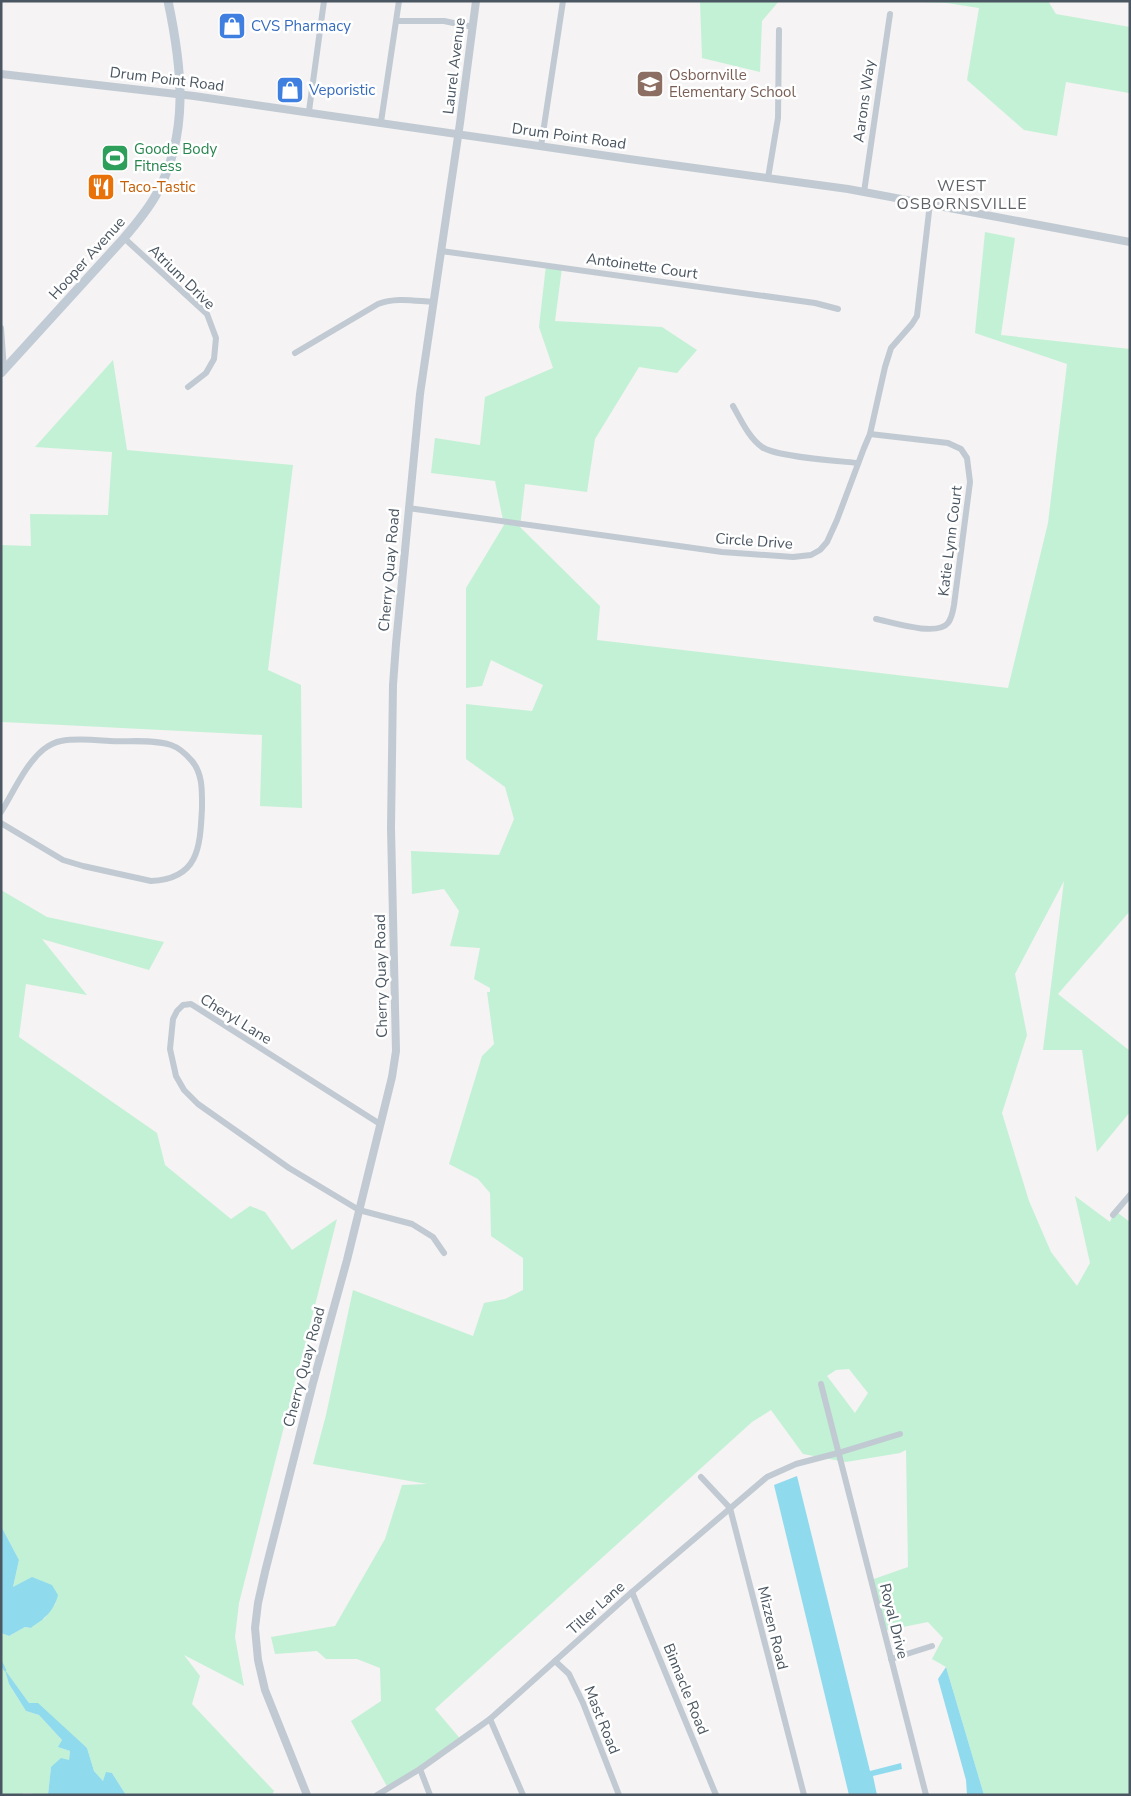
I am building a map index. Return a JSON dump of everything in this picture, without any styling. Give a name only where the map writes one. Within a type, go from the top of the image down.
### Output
[{"type":"main road","name":"Hooper Avenue","points":[[3,371],[142,218],[157,194],[174,152],[182,94],[181,76],[168,1]]},
{"type":"street","points":[[310,112],[324,1]]},
{"type":"street","points":[[381,122],[399,1]]},
{"type":"street","name":"Laurel Avenue","points":[[458,134],[476,1]]},
{"type":"street","points":[[541,146],[563,1]]},
{"type":"street","name":"Aarons Way","points":[[864,192],[890,14]]},
{"type":"street","points":[[397,21],[444,21],[472,27]]},
{"type":"street","points":[[768,178],[778,118],[779,30]]},
{"type":"street","name":"Drum Point Road","points":[[1,74],[182,94],[864,192],[1130,242]]},
{"type":"street","name":"Cherry Quay Road","points":[[307,1795],[265,1690],[258,1660],[255,1628],[264,1572],[347,1260],[392,1077],[396,1051],[391,828],[393,685],[420,394],[458,134]]},
{"type":"street","name":"Circle Drive","points":[[408,508],[722,552],[793,558],[811,555],[820,550],[827,542],[837,520],[870,434],[885,367],[892,348],[917,316],[930,203]]},
{"type":"street","name":"Atrium Drive","points":[[124,238],[207,314],[216,338],[214,359],[206,373],[188,386]]},
{"type":"street","name":"Antoinette Court","points":[[442,251],[806,302],[838,309]]},
{"type":"street","points":[[295,353],[378,304],[397,300],[434,302]]},
{"type":"street","points":[[1,328],[3,371]]},
{"type":"street","points":[[733,406],[749,432],[763,448],[781,454],[858,464]]},
{"type":"street","name":"Katie Lynn Court","points":[[870,434],[948,443],[961,449],[967,458],[970,482],[954,604],[948,623],[943,627],[933,629],[907,626],[876,619]]},
{"type":"street","points":[[1,812],[33,761],[44,749],[58,741],[140,742],[170,745],[183,752],[194,763],[200,775],[202,789],[198,852],[182,873],[160,880],[151,881],[62,860],[1,823]]},
{"type":"street","name":"Cheryl Lane","points":[[359,1210],[253,1144],[198,1104],[184,1090],[176,1076],[170,1049],[173,1019],[177,1011],[183,1005],[191,1004],[380,1124]]},
{"type":"street","points":[[1113,1216],[1130,1194]]},
{"type":"street","points":[[359,1210],[412,1224],[433,1237],[444,1253]]},
{"type":"street","points":[[821,1384],[838,1454]]},
{"type":"street","name":"Tiller Lane","points":[[376,1795],[420,1769],[490,1719],[632,1592],[767,1477],[796,1464],[838,1454],[900,1434]]},
{"type":"street","name":"Royal Drive","points":[[838,1454],[926,1795]]},
{"type":"street","name":"Mizzen Road","points":[[701,1477],[730,1508],[804,1795]]},
{"type":"street","name":"Binnacle Road","points":[[632,1592],[716,1795]]},
{"type":"street","points":[[891,1659],[932,1646]]},
{"type":"street","name":"Mast Road","points":[[555,1661],[569,1674],[619,1795]]},
{"type":"street","points":[[490,1719],[523,1795]]},
{"type":"street","points":[[420,1769],[430,1795]]},
{"type":"green space","points":[[700,1],[779,1],[762,21],[760,72],[702,58]]},
{"type":"green space","points":[[895,1],[1048,1],[1056,14],[1130,27],[1129,93],[1066,82],[1057,136],[1024,130],[967,80],[979,8],[947,3]]},
{"type":"green space","points":[[985,232],[1015,238],[1001,335],[1130,349],[1130,911],[1058,994],[1130,1051],[1130,1112],[1097,1152],[1082,1050],[1043,1050],[1064,881],[1015,974],[1027,1035],[1002,1113],[1029,1201],[1051,1252],[1077,1286],[1090,1263],[1075,1196],[1110,1222],[1113,1215],[1118,1213],[1130,1222],[1130,1795],[984,1795],[946,1667],[932,1659],[943,1638],[928,1622],[883,1631],[871,1580],[908,1567],[906,1450],[900,1453],[846,1462],[803,1454],[771,1410],[752,1422],[435,1709],[463,1742],[389,1790],[351,1721],[381,1701],[380,1668],[357,1659],[326,1659],[317,1651],[275,1654],[271,1637],[335,1626],[385,1539],[402,1485],[427,1484],[313,1464],[326,1415],[353,1290],[473,1336],[484,1303],[505,1299],[523,1290],[523,1258],[491,1236],[490,1193],[478,1179],[449,1164],[482,1056],[494,1044],[487,992],[490,992],[490,988],[474,979],[480,948],[450,946],[459,911],[444,889],[412,894],[411,851],[499,855],[514,819],[505,787],[466,759],[466,704],[532,711],[543,685],[491,660],[482,686],[466,688],[466,588],[504,525],[495,481],[431,473],[435,438],[480,445],[485,397],[553,368],[539,327],[546,265],[562,268],[555,321],[662,327],[697,350],[677,373],[639,367],[595,439],[587,492],[525,484],[520,527],[600,606],[597,640],[1008,688],[1048,523],[1067,364],[975,333]],"holes":[[[849,1369],[868,1393],[855,1413],[827,1376],[836,1370]]]},
{"type":"green space","points":[[113,360],[127,450],[293,465],[268,670],[301,685],[302,808],[260,806],[262,735],[1,723],[1,545],[31,546],[30,514],[108,515],[112,452],[35,447]]},
{"type":"green space","points":[[1,890],[47,917],[164,942],[149,970],[42,939],[87,995],[26,984],[19,1037],[157,1133],[165,1165],[231,1219],[250,1206],[265,1212],[292,1250],[337,1219],[239,1603],[235,1637],[244,1686],[184,1655],[200,1676],[192,1704],[274,1791],[272,1795],[126,1795],[112,1773],[103,1781],[94,1771],[87,1748],[29,1703],[6,1672],[9,1684],[26,1711],[39,1715],[62,1740],[59,1747],[70,1751],[69,1761],[51,1767],[48,1795],[23,1793],[23,1795],[1,1795],[1,1633],[9,1636],[25,1627],[31,1628],[36,1622],[44,1619],[56,1603],[13,1587],[19,1560],[1,1526]]},
{"type":"water","points":[[797,1476],[870,1771],[901,1763],[902,1769],[873,1776],[877,1795],[849,1795],[774,1485]]},
{"type":"water","points":[[1,1526],[19,1560],[13,1587],[32,1577],[52,1585],[58,1595],[52,1610],[42,1620],[31,1628],[25,1627],[9,1636],[1,1633]]},
{"type":"water","points":[[946,1667],[984,1795],[967,1795],[966,1780],[938,1679]]},
{"type":"water","points":[[5,1670],[29,1703],[38,1703],[87,1748],[94,1771],[103,1781],[106,1772],[112,1773],[126,1795],[48,1795],[51,1767],[61,1758],[69,1760],[70,1751],[58,1747],[62,1740],[39,1715],[26,1711],[9,1684]]},
{"type":"waterway","points":[[1,1662],[5,1670]]},
{"type":"place","name":"CVS Pharmacy","points":[[232,26]]},
{"type":"place","name":"Osbornville Elementary School","points":[[650,84]]},
{"type":"place","name":"Veporistic","points":[[290,90]]},
{"type":"place","name":"Goode Body Fitness","points":[[115,158]]},
{"type":"place","name":"Taco-Tastic","points":[[101,187]]},
{"type":"district","name":"WEST OSBORNSVILLE","points":[[962,195]]}]
